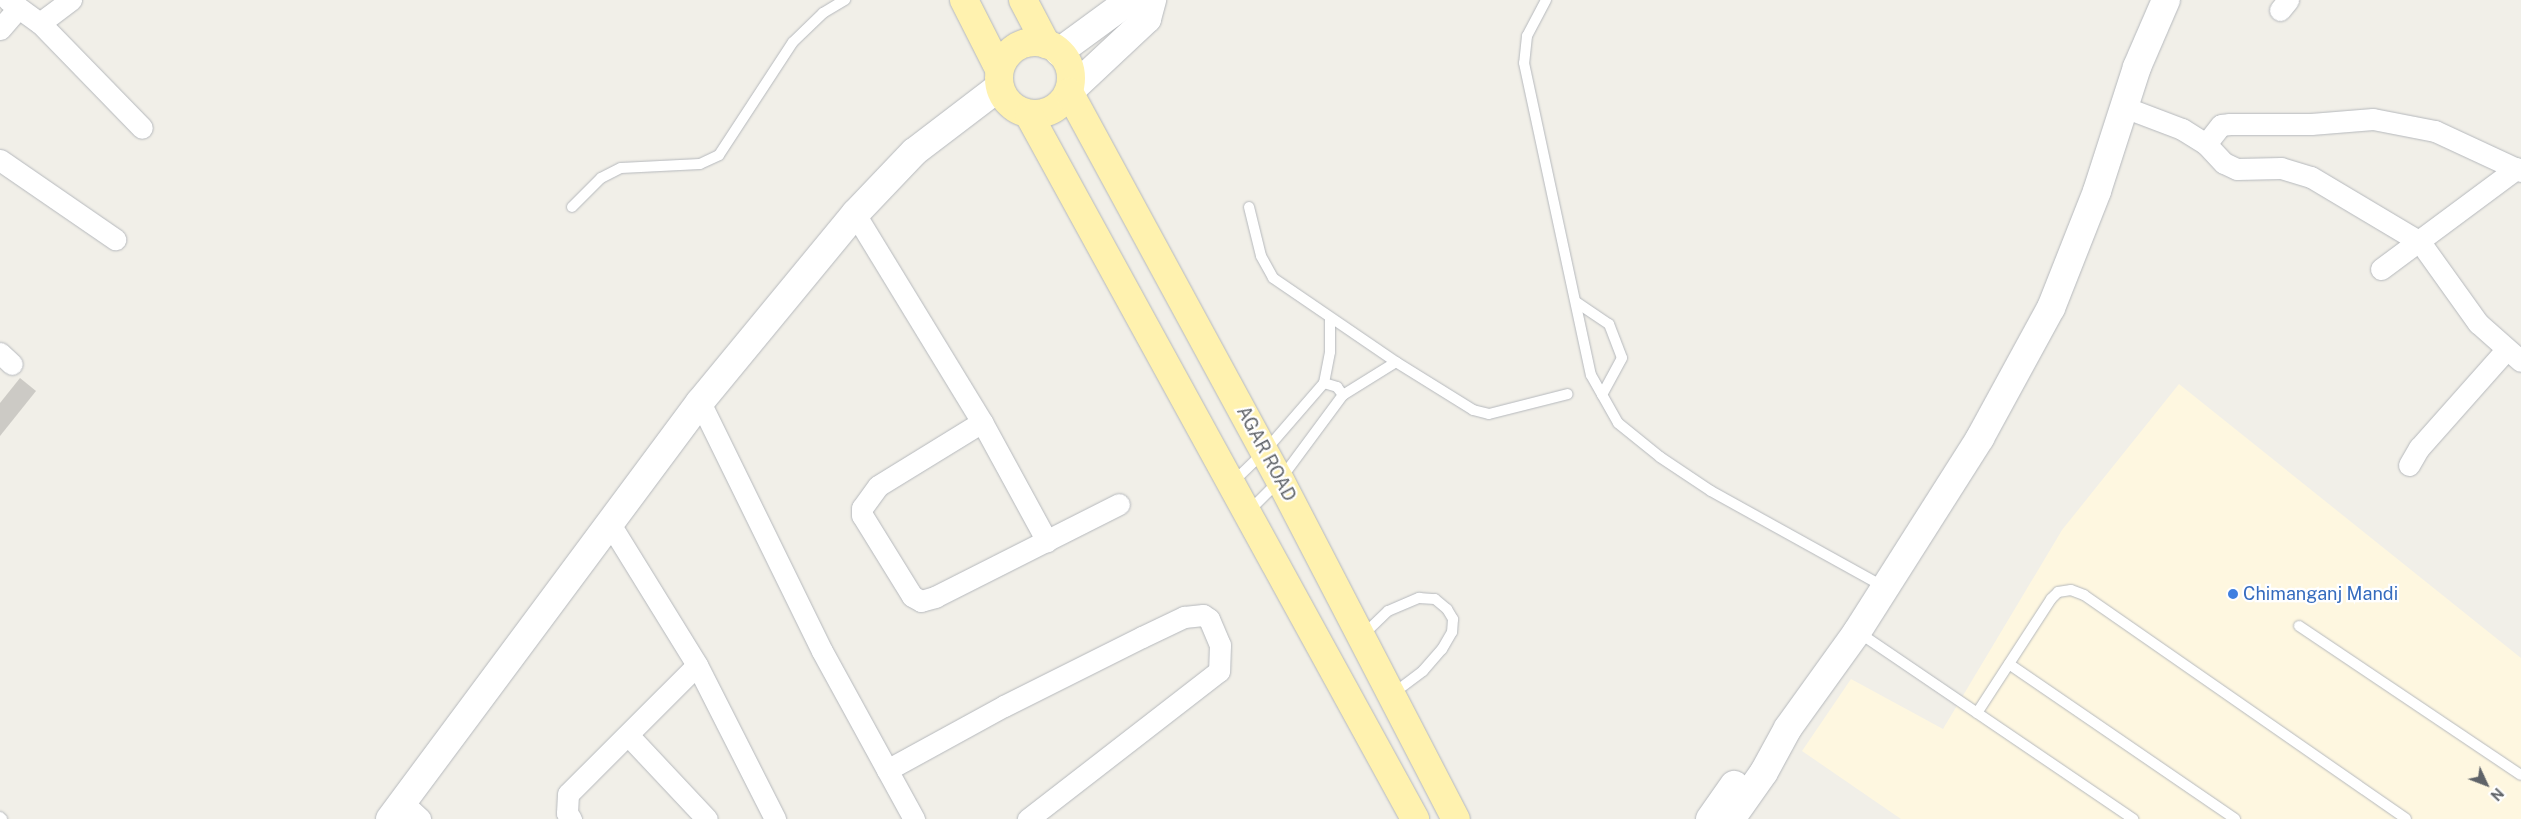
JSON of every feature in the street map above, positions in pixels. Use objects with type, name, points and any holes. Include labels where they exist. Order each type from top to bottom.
[{"type":"main road","points":[[964,0],[999,78],[1007,104],[1029,115],[1416,819]]},
{"type":"main road","name":"AGAR ROAD","points":[[1023,0],[1053,48],[1070,68],[1069,92],[1265,451],[1452,812]]},
{"type":"main road","points":[[999,78],[1012,49],[1023,44],[1053,48]]},
{"type":"main road","points":[[1029,115],[1053,110],[1069,92]]},
{"type":"main road","points":[[1424,819],[1452,812]]},
{"type":"street","points":[[40,23],[71,0]]},
{"type":"street","points":[[1053,48],[1130,0]]},
{"type":"street","points":[[1069,92],[1148,19],[1152,0]]},
{"type":"street","points":[[1731,819],[1764,772],[1788,728],[1857,632],[1980,438],[2051,308],[2097,191],[2137,67],[2166,0]]},
{"type":"street","points":[[0,29],[13,4],[40,23],[142,128]]},
{"type":"street","points":[[404,813],[610,524],[700,402],[855,214],[914,152],[999,78]]},
{"type":"street","points":[[2124,107],[2182,129],[2206,144],[2224,163],[2237,169],[2281,168],[2311,177],[2420,242],[2478,323],[2514,355],[2420,448],[2409,465]]},
{"type":"street","points":[[2206,144],[2221,125],[2311,124],[2373,119],[2435,131],[2519,170],[2381,269]]},
{"type":"street","points":[[0,160],[115,239]]},
{"type":"street","points":[[855,214],[982,422],[1047,541]]},
{"type":"street","points":[[700,402],[822,651],[914,819]]},
{"type":"street","points":[[982,422],[878,486],[868,497],[862,514],[904,587],[921,601],[1047,541],[1119,504]]},
{"type":"street","points":[[610,524],[697,665],[776,819]]},
{"type":"street","points":[[887,770],[1004,706],[1142,637],[1184,618],[1203,615],[1209,619],[1220,645],[1219,671],[1028,819]]},
{"type":"street","points":[[571,819],[567,813],[568,794],[697,665]]},
{"type":"street","points":[[1710,819],[1750,763],[1788,728]]},
{"type":"street","points":[[628,735],[707,819]]},
{"type":"lane","points":[[572,207],[601,178],[621,168],[700,164],[719,155],[793,42],[823,14],[845,0]]},
{"type":"lane","points":[[1546,0],[1527,36],[1524,63],[1591,375],[1618,423],[1660,457],[1711,491],[1885,588]]},
{"type":"lane","points":[[1249,207],[1261,256],[1273,278],[1396,362],[1481,414],[1568,394]]},
{"type":"lane","points":[[1576,302],[1609,324],[1622,358],[1602,395]]},
{"type":"lane","points":[[1232,483],[1265,451],[1324,383],[1330,352],[1330,318]]},
{"type":"lane","points":[[1248,512],[1280,480],[1343,395],[1396,362]]},
{"type":"lane","points":[[1324,383],[1337,387],[1343,395]]},
{"type":"lane","points":[[1977,713],[2051,599],[2058,592],[2071,590],[2084,595],[2406,819]]},
{"type":"lane","points":[[1362,637],[1388,611],[1419,598],[1435,599],[1447,609],[1453,619],[1452,632],[1442,649],[1423,671],[1392,695]]},
{"type":"lane","points":[[2299,626],[2521,775]]},
{"type":"lane","points":[[1857,632],[2133,819]]},
{"type":"lane","points":[[2009,664],[2235,819]]},
{"type":"shaded area","name":"Chimanganj Mandi","points":[[2179,384],[2521,658],[2521,819],[1901,819],[1802,751],[1851,679],[1943,729],[2062,530]]},
{"type":"building","points":[[20,378],[36,391],[0,436],[0,403]]},
{"type":"place","name":"Chimanganj Mandi","points":[[2233,594]]}]
